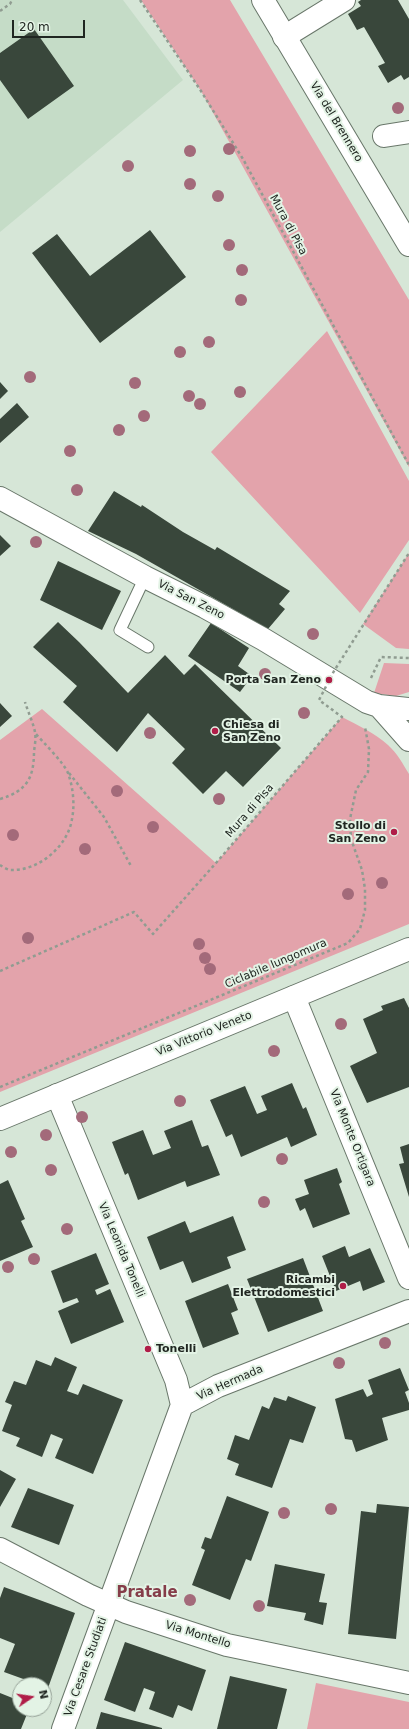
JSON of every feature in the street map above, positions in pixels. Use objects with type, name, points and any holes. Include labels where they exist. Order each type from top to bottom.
[{"type":"street","name":"Via del Brennero","points":[[262,0],[409,245]]},
{"type":"street","points":[[284,37],[344,0]]},
{"type":"street","points":[[384,136],[409,132]]},
{"type":"street","name":"Via San Zeno","points":[[0,498],[145,577],[206,607],[263,639],[367,702],[379,706],[409,709]]},
{"type":"street","name":"Via San Zeno","points":[[379,706],[409,740]]},
{"type":"street","name":"Via Vittorio Veneto","points":[[0,1120],[56,1095],[409,949]]},
{"type":"street","name":"Via Monte Ortigara","points":[[294,997],[409,1278]]},
{"type":"street","name":"Via Leonida Tonelli","points":[[56,1095],[176,1380],[182,1405]]},
{"type":"street","name":"Via Hermada","points":[[182,1405],[218,1386],[409,1311]]},
{"type":"street","points":[[109,1605],[182,1405]]},
{"type":"street","name":"Via Montello","points":[[0,1549],[109,1605],[227,1645],[409,1682]]},
{"type":"street","name":"Via Cesare Studiati","points":[[63,1729],[109,1605]]},
{"type":"lane","points":[[145,577],[120,630],[148,647]]},
{"type":"path","points":[[0,11],[10,4],[12,0]]},
{"type":"path","name":"Mura di Pisa","points":[[140,0],[202,91],[243,159],[409,466]]},
{"type":"path","name":"Mura di Pisa","points":[[0,971],[134,912],[153,934],[342,717],[319,700],[329,680],[363,624],[409,553]]},
{"type":"path","points":[[368,684],[381,657],[409,658]]},
{"type":"path","points":[[0,799],[19,791],[27,784],[32,775],[35,733],[25,702]]},
{"type":"path","name":"Ciclabile lungomura","points":[[0,1087],[348,942],[360,929],[364,910],[365,890],[362,870],[351,839],[350,819],[356,790],[368,772],[370,749],[364,726]]},
{"type":"path","points":[[35,733],[104,817],[131,866]]},
{"type":"path","points":[[0,865],[10,870],[33,866],[47,858],[68,833],[72,819],[73,796],[67,771]]},
{"type":"path","points":[[68,1059],[71,1066]]},
{"type":"shaded area","points":[[0,0],[123,0],[183,80],[0,232]]},
{"type":"shaded area","points":[[141,0],[230,0],[409,300],[409,467],[201,91]]},
{"type":"shaded area","points":[[327,331],[409,481],[409,540],[360,613],[211,452]]},
{"type":"shaded area","points":[[409,553],[409,649],[396,648],[363,624]]},
{"type":"shaded area","points":[[384,663],[409,664],[409,692],[396,696],[374,693]]},
{"type":"shaded area","points":[[42,709],[216,863],[342,717],[372,733],[391,748],[409,774],[409,924],[0,1092],[0,740]]},
{"type":"shaded area","points":[[316,1683],[409,1702],[409,1729],[307,1729]]},
{"type":"building","points":[[361,0],[398,0],[409,19],[409,77],[404,80],[401,75],[388,83],[378,66],[385,63],[364,27],[357,30],[348,14],[361,6],[358,2]]},
{"type":"building","points":[[34,29],[74,86],[28,119],[0,80],[0,53]]},
{"type":"building","points":[[150,230],[186,277],[100,343],[32,253],[57,234],[90,276]]},
{"type":"building","points":[[0,382],[8,391],[0,399]]},
{"type":"building","points":[[17,403],[29,417],[0,443],[0,419]]},
{"type":"building","points":[[114,491],[141,507],[142,505],[183,532],[215,550],[217,547],[290,591],[279,604],[285,609],[268,629],[136,554],[88,531]]},
{"type":"building","points":[[0,535],[11,546],[0,556]]},
{"type":"building","points":[[58,561],[121,591],[102,630],[40,600]]},
{"type":"building","name":"Chiesa di San Zeno","points":[[58,622],[128,693],[165,655],[184,675],[195,664],[281,748],[243,787],[226,771],[203,794],[172,763],[185,749],[148,713],[117,752],[63,702],[77,686],[33,647]]},
{"type":"building","points":[[211,623],[249,648],[238,666],[252,676],[240,692],[188,656]]},
{"type":"building","points":[[0,703],[12,716],[0,727]]},
{"type":"building","points":[[404,998],[409,1008],[409,1087],[367,1103],[350,1066],[377,1053],[363,1019],[383,1010],[381,1006]]},
{"type":"building","points":[[292,1083],[303,1109],[306,1107],[317,1135],[291,1147],[287,1137],[241,1157],[232,1134],[226,1137],[210,1100],[245,1086],[257,1114],[267,1110],[261,1096]]},
{"type":"building","points":[[192,1120],[202,1147],[208,1145],[220,1175],[187,1187],[185,1181],[138,1200],[128,1173],[125,1175],[112,1142],[143,1130],[153,1155],[171,1148],[164,1131]]},
{"type":"building","points":[[409,1144],[409,1197],[399,1164],[404,1163],[400,1147]]},
{"type":"building","points":[[337,1168],[342,1182],[339,1184],[350,1214],[313,1228],[305,1208],[300,1211],[295,1199],[309,1194],[304,1180]]},
{"type":"building","points":[[8,1180],[25,1219],[21,1221],[33,1247],[0,1261],[0,1184]]},
{"type":"building","points":[[233,1216],[246,1250],[227,1257],[231,1268],[192,1283],[183,1261],[160,1270],[147,1237],[185,1221],[190,1233]]},
{"type":"building","points":[[345,1246],[349,1257],[370,1248],[385,1282],[363,1291],[360,1281],[336,1291],[322,1256]]},
{"type":"building","points":[[96,1253],[109,1284],[95,1290],[97,1295],[110,1289],[124,1322],[71,1344],[58,1311],[79,1302],[77,1298],[63,1303],[51,1271]]},
{"type":"building","points":[[303,1258],[323,1311],[268,1332],[247,1279]]},
{"type":"building","points":[[228,1284],[238,1310],[231,1313],[239,1334],[203,1348],[185,1301]]},
{"type":"building","points":[[55,1357],[77,1367],[67,1391],[78,1395],[83,1384],[123,1400],[93,1474],[55,1458],[63,1439],[51,1434],[42,1457],[16,1446],[20,1438],[2,1431],[12,1405],[5,1402],[14,1381],[26,1385],[36,1360],[51,1366]]},
{"type":"building","points":[[400,1368],[409,1390],[405,1392],[409,1403],[409,1410],[382,1418],[388,1440],[356,1452],[352,1440],[345,1439],[335,1399],[363,1389],[367,1397],[373,1394],[368,1380]]},
{"type":"building","points":[[288,1396],[316,1407],[303,1443],[290,1439],[272,1488],[235,1475],[239,1464],[227,1459],[235,1435],[249,1440],[262,1406],[269,1409],[274,1397],[286,1401]]},
{"type":"building","points":[[0,1470],[16,1479],[0,1507]]},
{"type":"building","points":[[28,1488],[74,1505],[59,1545],[11,1527]]},
{"type":"building","points":[[227,1496],[269,1512],[251,1561],[246,1559],[230,1600],[192,1585],[205,1550],[201,1548],[205,1537],[211,1539]]},
{"type":"building","points":[[377,1504],[409,1507],[396,1639],[348,1634],[361,1511],[376,1513]]},
{"type":"building","points":[[275,1564],[325,1574],[319,1602],[327,1603],[323,1625],[304,1620],[306,1613],[267,1606]]},
{"type":"building","points":[[4,1587],[75,1613],[52,1677],[18,1677],[4,1672],[15,1644],[0,1638],[0,1598]]},
{"type":"building","points":[[125,1642],[206,1670],[192,1711],[178,1705],[173,1718],[149,1709],[155,1692],[144,1688],[135,1712],[104,1700]]},
{"type":"building","points":[[230,1676],[287,1689],[277,1729],[217,1729]]},
{"type":"building","points":[[0,1693],[12,1698],[12,1717],[26,1717],[21,1729],[0,1729]]},
{"type":"building","points":[[101,1712],[162,1728],[162,1729],[96,1729]]},
{"type":"place","name":"Porta San Zeno","points":[[329,680]]},
{"type":"place","name":"Chiesa di San Zeno","points":[[215,731]]},
{"type":"place","name":"Stollo di San Zeno","points":[[394,832]]},
{"type":"place","name":"Ricambi Elettrodomestici","points":[[343,1286]]},
{"type":"place","name":"Tonelli","points":[[148,1349]]},
{"type":"district","name":"Pratale","points":[[147,1593]]}]
